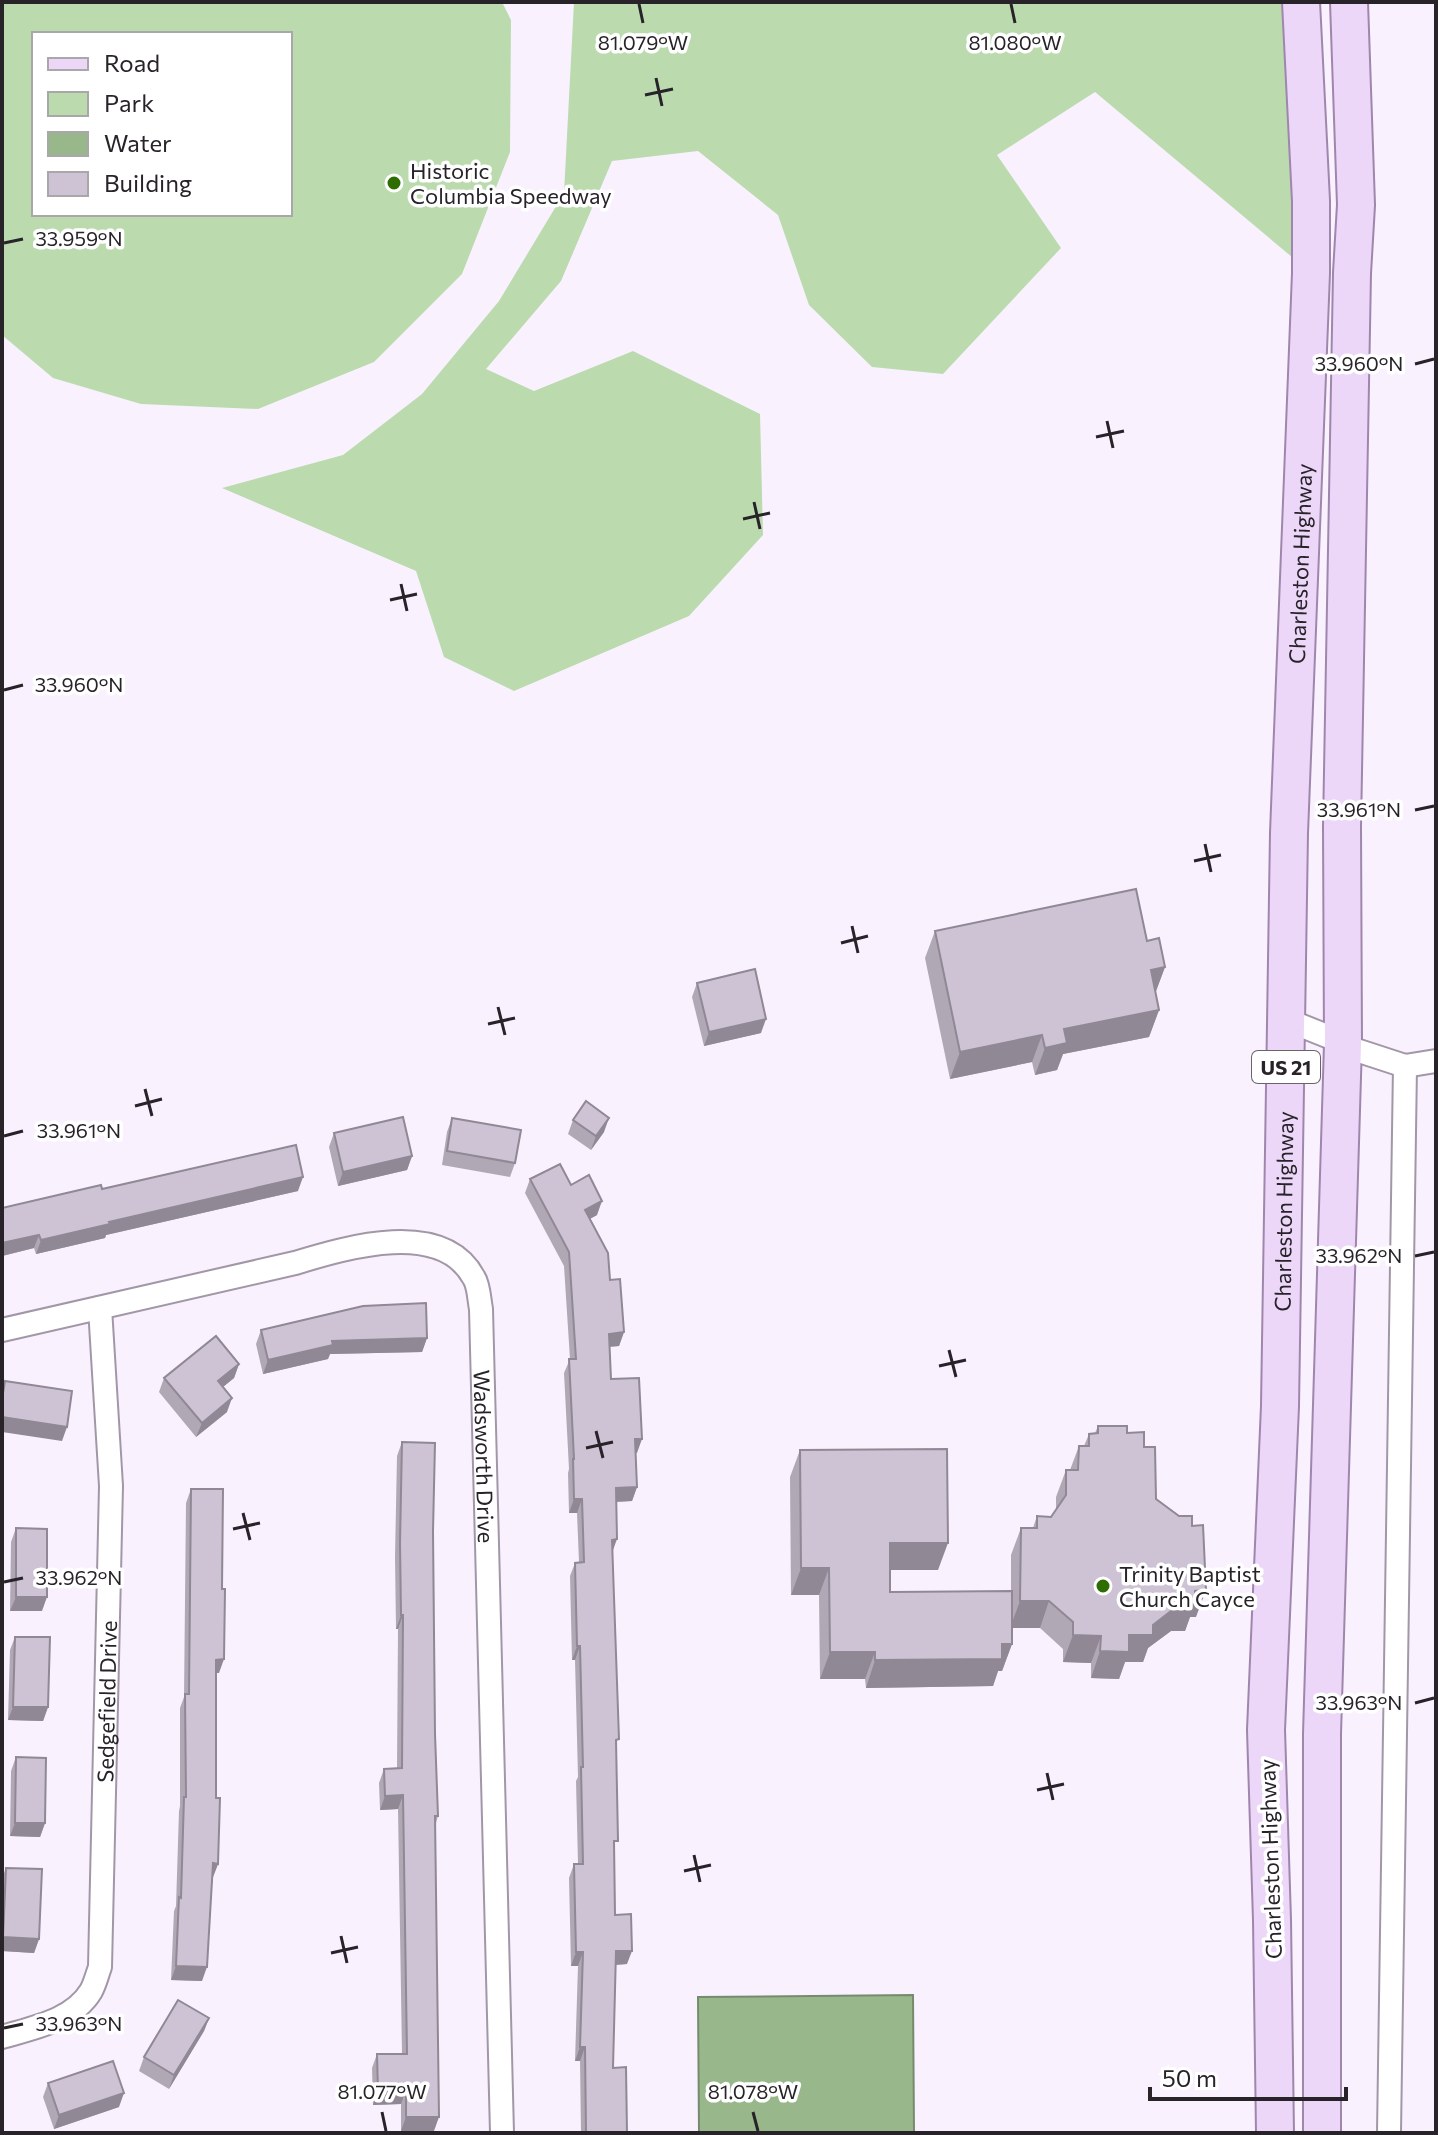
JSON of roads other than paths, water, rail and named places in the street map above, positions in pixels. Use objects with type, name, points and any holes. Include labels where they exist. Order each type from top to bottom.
[{"type":"main road","name":"Charleston Highway","points":[[1275,2133],[1266,1730],[1280,1406],[1289,833],[1311,273],[1311,201],[1301,2]]},
{"type":"main road","name":"Charleston Highway","points":[[1322,2133],[1322,1734],[1343,1044],[1342,812],[1352,273],[1356,205],[1349,2]]},
{"type":"street","points":[[1287,1020],[1353,1049],[1405,1066],[1436,1061]]},
{"type":"street","points":[[1389,2133],[1405,1066]]},
{"type":"street","name":"Wadsworth Drive","points":[[2,1330],[369,1244],[426,1243],[459,1258],[475,1279],[481,1309],[502,2133]]},
{"type":"street","name":"Sedgefield Drive","points":[[2,2037],[74,2010],[91,1991],[100,1967],[111,1486],[100,1308]]},
{"type":"water","points":[[913,1995],[914,2133],[699,2133],[698,1997]]},
{"type":"place","name":"Historic Columbia Speedway","points":[[394,183]]},
{"type":"place","name":"Trinity Baptist Church Cayce","points":[[1103,1586]]}]
